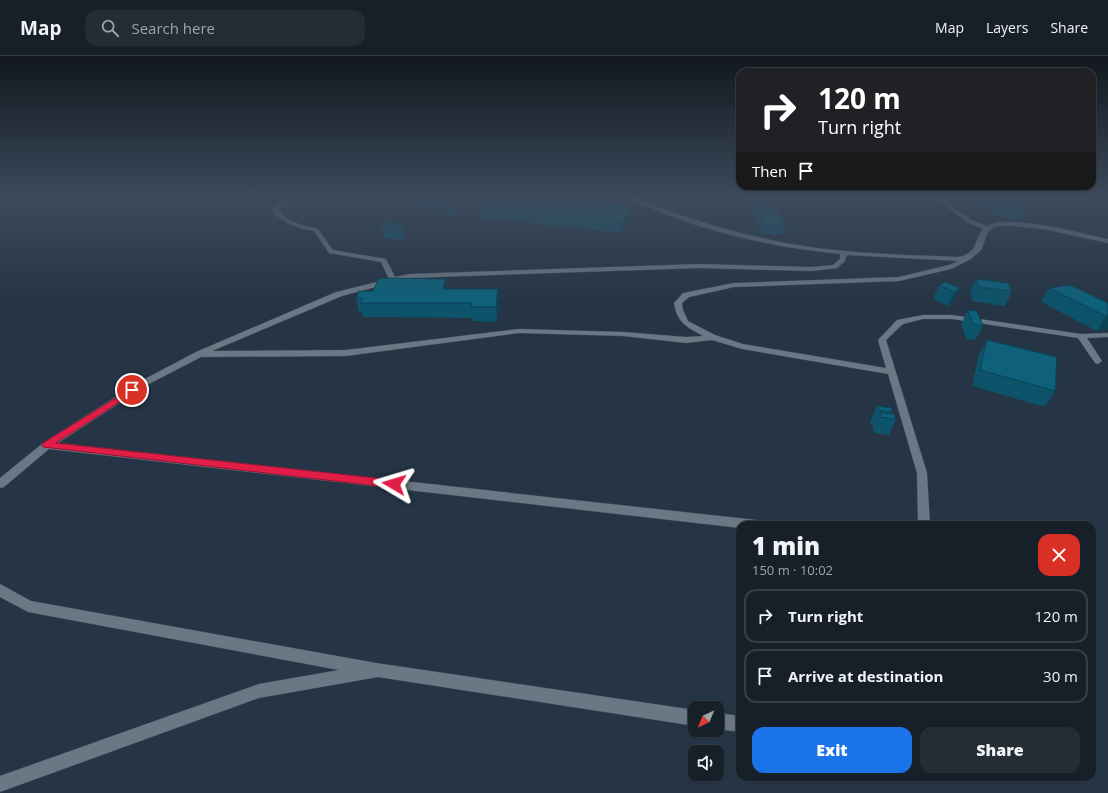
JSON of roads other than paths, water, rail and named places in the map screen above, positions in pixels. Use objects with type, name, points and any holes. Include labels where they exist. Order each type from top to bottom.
[{"type":"lane","points":[[318,232],[331,252],[384,260],[393,280]]},
{"type":"lane","points":[[728,232],[810,249],[844,253],[951,259],[968,258]]},
{"type":"lane","points":[[892,372],[742,346],[712,337],[685,322],[679,310],[678,303],[686,295],[734,285],[899,279],[951,267],[976,254],[984,232]]},
{"type":"lane","points":[[1067,232],[1108,240]]},
{"type":"lane","points":[[0,484],[46,445],[144,383],[199,354],[339,294],[409,276],[699,266],[812,269],[835,268],[843,260],[844,253]]},
{"type":"lane","points":[[924,521],[922,473],[882,340],[900,322],[923,317],[952,317],[1081,336],[1108,335]]},
{"type":"lane","points":[[199,354],[346,353],[519,331],[623,334],[686,340],[712,337]]},
{"type":"lane","points":[[1081,336],[1098,361]]},
{"type":"lane","points":[[46,445],[736,523]]},
{"type":"lane","points":[[0,590],[28,606],[378,670],[688,717]]},
{"type":"lane","points":[[0,784],[259,691],[378,670]]},
{"type":"lane","points":[[724,722],[736,723]]}]
